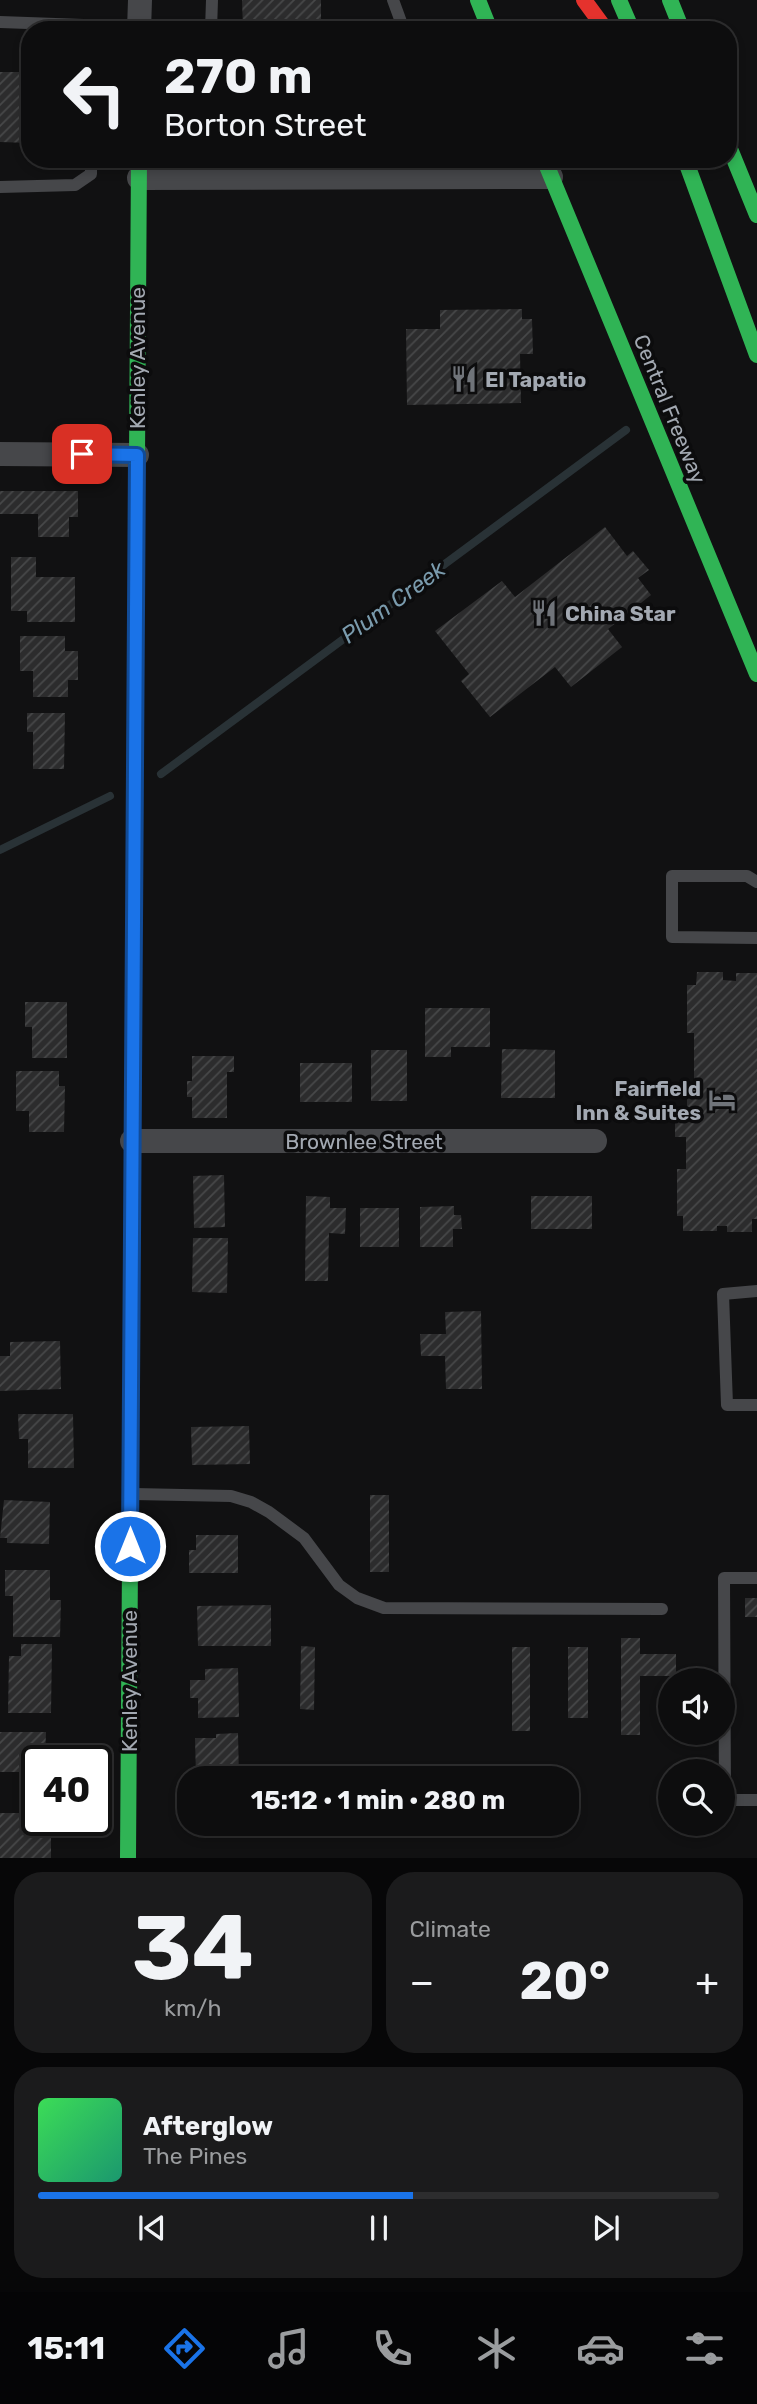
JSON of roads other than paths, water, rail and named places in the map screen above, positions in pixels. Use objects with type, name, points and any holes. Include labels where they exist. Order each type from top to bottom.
[{"type":"main road","points":[[478,0],[486,21]]},
{"type":"main road","points":[[584,0],[599,21]]},
{"type":"main road","points":[[619,0],[628,21]]},
{"type":"main road","points":[[670,0],[678,21]]},
{"type":"main road","points":[[737,166],[757,215]]},
{"type":"main road","name":"Central Freeway","points":[[547,168],[757,674]]},
{"type":"main road","points":[[688,168],[757,355]]},
{"type":"main road","name":"Kenley Avenue","points":[[128,1858],[139,169]]},
{"type":"street","points":[[139,21],[140,0]]},
{"type":"street","points":[[139,169],[210,173],[547,168]]},
{"type":"street","points":[[0,454],[137,455]]},
{"type":"street","name":"Brownlee Street","points":[[132,1141],[595,1141]]},
{"type":"lane","points":[[211,21],[212,0]]},
{"type":"lane","points":[[393,0],[401,21]]},
{"type":"lane","points":[[0,22],[21,23]]},
{"type":"lane","points":[[0,187],[75,185],[91,174],[91,168]]},
{"type":"lane","points":[[757,882],[747,876],[672,876],[672,937],[757,937]]},
{"type":"lane","points":[[757,1292],[723,1294],[727,1405],[757,1405]]},
{"type":"lane","points":[[130,1494],[231,1496],[251,1502],[304,1538],[339,1585],[357,1598],[384,1608],[662,1609]]},
{"type":"lane","points":[[757,1578],[724,1578],[725,1800],[757,1800]]},
{"type":"waterway","name":"Plum Creek","points":[[161,774],[626,430]]},
{"type":"waterway","name":"Plum Creek","points":[[0,850],[110,796]]},
{"type":"place","name":"El Tapatio","points":[[464,379]]},
{"type":"place","name":"China Star","points":[[544,613]]},
{"type":"place","name":"Fairfield Inn & Suites","points":[[722,1100]]}]
